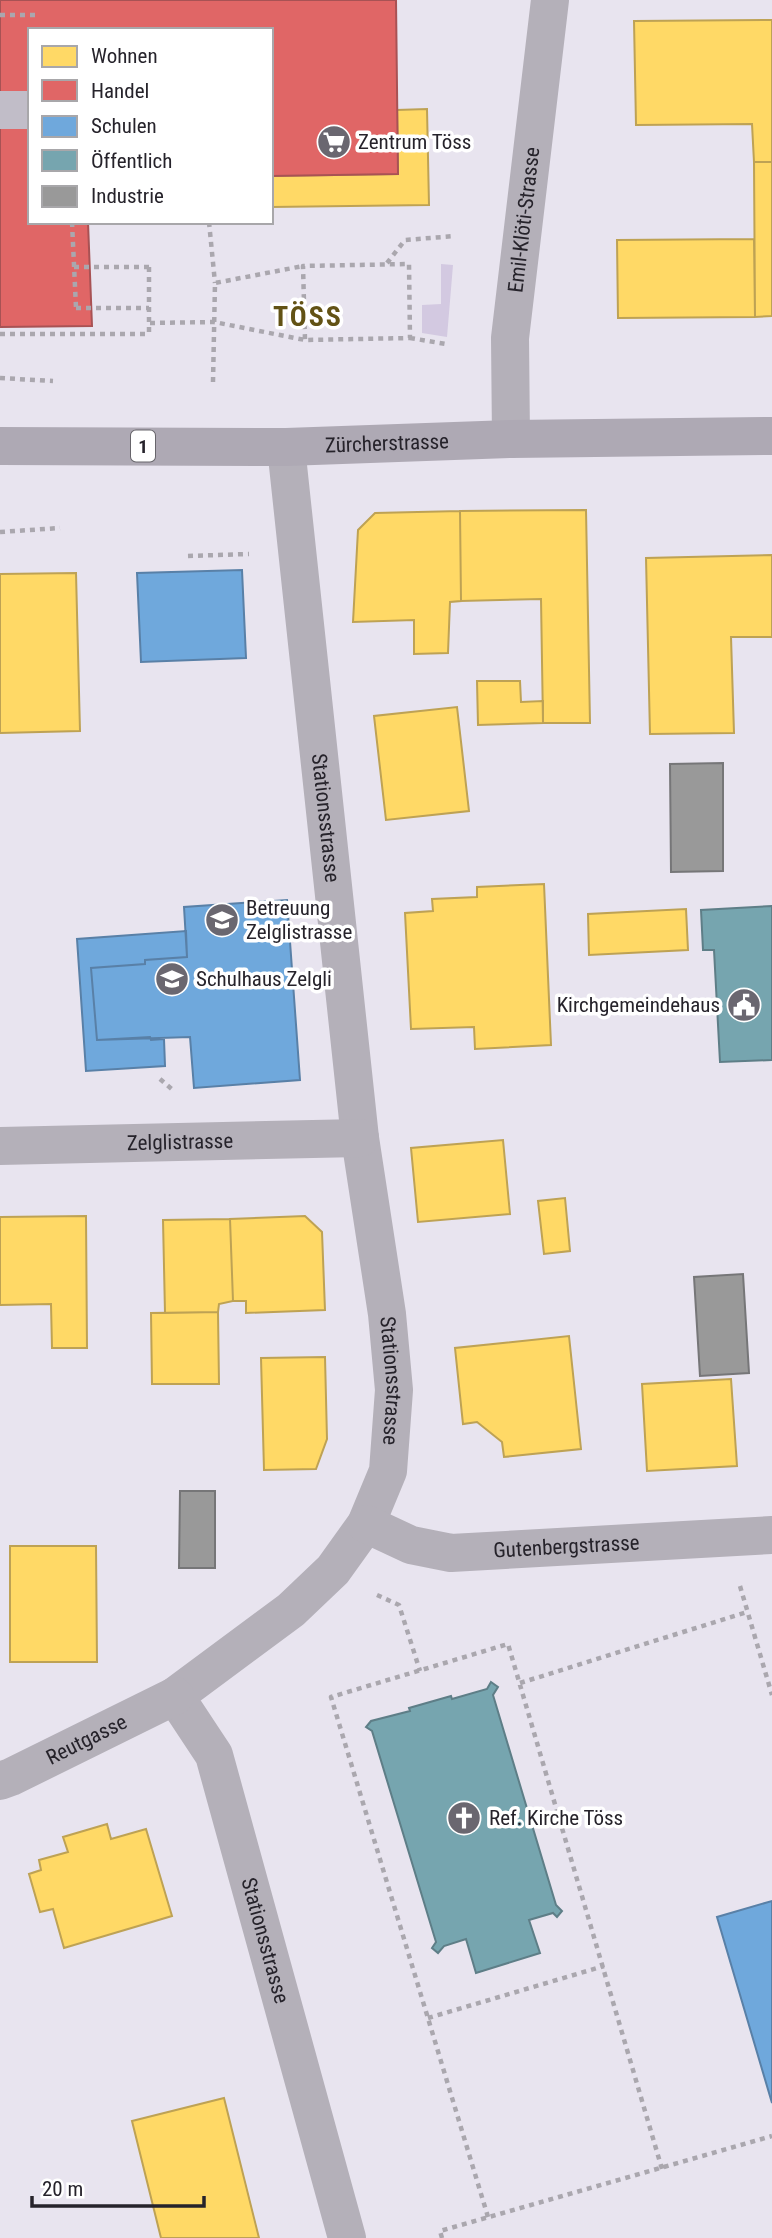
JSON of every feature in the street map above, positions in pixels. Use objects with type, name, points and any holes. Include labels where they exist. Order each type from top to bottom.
[{"type":"main road","name":"Zürcherstrasse","points":[[0,446],[286,447],[511,439],[772,436]]},
{"type":"street","name":"Emil-Klöti-Strasse","points":[[511,439],[510,338],[550,0]]},
{"type":"street","name":"Stationsstrasse","points":[[286,447],[360,1138],[387,1314],[394,1390],[388,1471],[366,1524],[333,1570],[291,1610],[174,1696],[214,1755],[348,2238]]},
{"type":"street","name":"Zelglistrasse","points":[[0,1146],[360,1138]]},
{"type":"street","name":"Gutenbergstrasse","points":[[366,1524],[411,1545],[451,1553],[772,1535]]},
{"type":"street","name":"Reutgasse","points":[[0,1781],[174,1696]]},
{"type":"path","points":[[0,15],[39,15]]},
{"type":"path","points":[[72,224],[76,309],[149,308]]},
{"type":"path","points":[[209,224],[215,283],[213,382]]},
{"type":"path","points":[[386,264],[405,240],[455,236]]},
{"type":"path","points":[[215,283],[303,265],[409,264],[410,338]]},
{"type":"path","points":[[303,265],[304,340]]},
{"type":"path","points":[[0,334],[149,334],[149,267],[74,267]]},
{"type":"path","points":[[150,323],[214,322],[304,340],[410,338],[446,344]]},
{"type":"path","points":[[0,378],[53,381]]},
{"type":"path","points":[[0,532],[60,528]]},
{"type":"path","points":[[188,556],[249,554]]},
{"type":"path","points":[[726,1538],[772,1695]]},
{"type":"path","points":[[374,1594],[399,1605],[420,1671]]},
{"type":"path","points":[[520,1683],[747,1612]]},
{"type":"path","points":[[488,2217],[331,1698],[508,1644],[662,2169]]},
{"type":"path","points":[[428,2018],[604,1966]]},
{"type":"path","points":[[442,2238],[440,2231],[772,2136]]},
{"type":"shaded area","points":[[441,264],[453,265],[447,337],[422,333],[422,305],[441,304]]},
{"type":"building: Wohnen","points":[[772,20],[772,162],[754,162],[752,124],[636,125],[634,21]]},
{"type":"building: Wohnen","points":[[427,109],[429,205],[273,207],[273,176],[398,174],[397,110]]},
{"type":"building: Wohnen","points":[[754,162],[772,162],[772,316],[755,317]]},
{"type":"building: Wohnen","points":[[754,239],[755,317],[618,318],[617,240]]},
{"type":"building: Wohnen","points":[[586,510],[590,723],[543,723],[541,599],[461,601],[460,511]]},
{"type":"building: Wohnen","points":[[460,511],[461,601],[450,602],[448,653],[414,654],[414,620],[353,622],[358,530],[375,513]]},
{"type":"building: Wohnen","points":[[772,555],[772,637],[731,637],[734,733],[650,734],[646,558]]},
{"type":"building: Wohnen","points":[[76,573],[80,731],[0,733],[0,574]]},
{"type":"building: Wohnen","points":[[477,681],[520,681],[521,702],[543,701],[543,723],[478,725]]},
{"type":"building: Wohnen","points":[[457,707],[469,811],[386,820],[374,716]]},
{"type":"building: Wohnen","points":[[544,884],[551,1045],[475,1049],[474,1027],[411,1029],[405,913],[433,911],[432,899],[477,897],[477,887]]},
{"type":"building: Wohnen","points":[[686,909],[688,950],[589,955],[588,914]]},
{"type":"building: Wohnen","points":[[503,1140],[510,1214],[418,1222],[411,1148]]},
{"type":"building: Wohnen","points":[[565,1198],[570,1251],[544,1254],[538,1201]]},
{"type":"building: Wohnen","points":[[86,1216],[87,1348],[52,1348],[51,1304],[0,1305],[0,1217]]},
{"type":"building: Wohnen","points":[[305,1216],[322,1232],[325,1310],[246,1313],[246,1301],[233,1301],[230,1219]]},
{"type":"building: Wohnen","points":[[230,1219],[233,1301],[219,1304],[218,1312],[165,1313],[163,1220]]},
{"type":"building: Wohnen","points":[[218,1312],[219,1384],[152,1384],[151,1313]]},
{"type":"building: Wohnen","points":[[569,1336],[581,1449],[504,1457],[502,1442],[477,1422],[463,1424],[455,1348]]},
{"type":"building: Wohnen","points":[[325,1357],[327,1439],[316,1469],[264,1470],[261,1358]]},
{"type":"building: Wohnen","points":[[731,1379],[737,1466],[647,1471],[642,1384]]},
{"type":"building: Wohnen","points":[[10,1546],[96,1546],[97,1662],[10,1662]]},
{"type":"building: Wohnen","points":[[107,1824],[111,1839],[146,1829],[172,1916],[64,1948],[53,1909],[40,1912],[29,1874],[41,1870],[39,1860],[68,1852],[63,1837]]},
{"type":"building: Wohnen","points":[[224,2098],[259,2238],[161,2238],[132,2121]]},
{"type":"building: Handel","name":"Zentrum Töss","points":[[0,0],[396,0],[398,174],[273,176],[273,28],[28,28],[28,224],[88,224],[92,326],[0,327]]},
{"type":"building: Schulen","points":[[242,570],[246,658],[141,662],[137,573]]},
{"type":"building: Schulen","points":[[287,900],[300,1080],[194,1088],[190,1037],[97,1040],[91,968],[145,964],[145,960],[187,957],[184,907]]},
{"type":"building: Schulen","points":[[186,931],[187,957],[145,960],[145,964],[91,968],[97,1040],[150,1037],[151,1040],[164,1039],[165,1066],[86,1071],[77,939]]},
{"type":"building: Schulen","points":[[772,1901],[772,2103],[717,1917]]},
{"type":"building: Öffentlich","name":"Kirchgemeindehaus","points":[[772,906],[772,1060],[720,1062],[714,950],[703,950],[701,910]]},
{"type":"building: Öffentlich","name":"Ref. Kirche Töss","points":[[491,1682],[498,1687],[493,1695],[556,1905],[562,1911],[557,1917],[553,1913],[529,1920],[540,1953],[476,1973],[466,1939],[444,1946],[438,1953],[432,1948],[436,1942],[372,1731],[366,1727],[371,1721],[410,1711],[409,1708],[487,1689]]},
{"type":"building: Industrie","points":[[723,763],[723,871],[671,872],[670,764]]},
{"type":"building: Industrie","points":[[743,1274],[749,1373],[700,1376],[694,1277]]},
{"type":"building: Industrie","points":[[180,1491],[215,1491],[215,1568],[179,1568]]},
{"type":"tunnel","points":[[0,110],[28,110]]},
{"type":"place","name":"Zentrum Töss","points":[[334,142]]},
{"type":"place","name":"Betreuung Zelglistrasse","points":[[222,920]]},
{"type":"place","name":"Schulhaus Zelgli","points":[[172,979]]},
{"type":"place","name":"Kirchgemeindehaus","points":[[744,1005]]},
{"type":"place","name":"Ref. Kirche Töss","points":[[464,1818]]},
{"type":"district","name":"TÖSS","points":[[308,316]]}]
